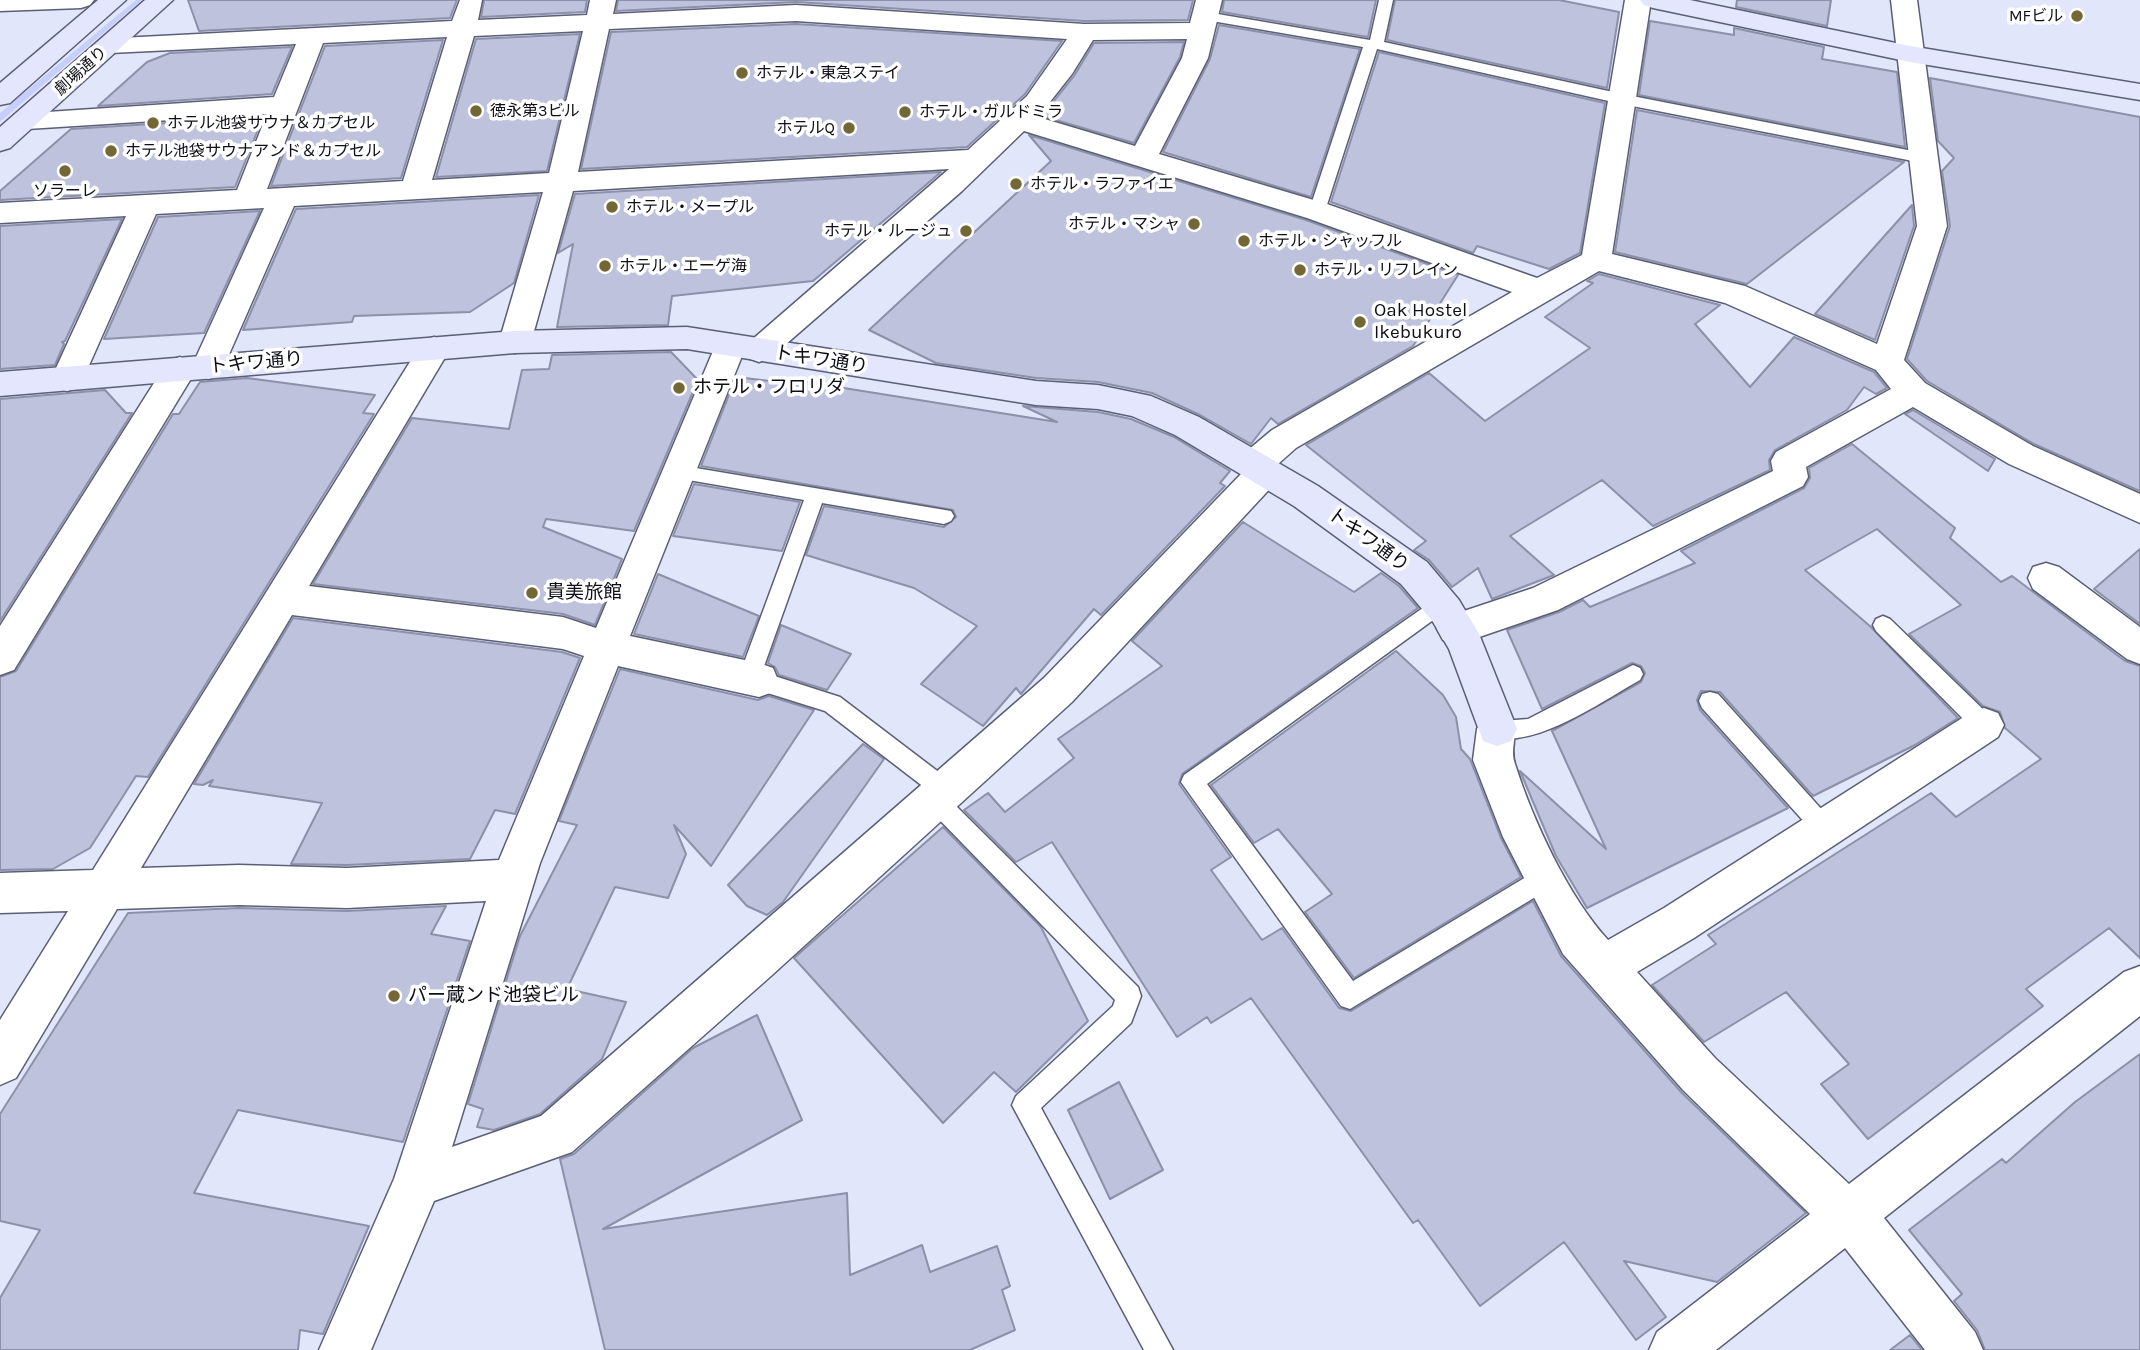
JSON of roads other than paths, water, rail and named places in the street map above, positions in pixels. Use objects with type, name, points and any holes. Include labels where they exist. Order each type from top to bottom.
[{"type":"street","points":[[0,3],[81,0]]},
{"type":"street","name":"劇場通り","points":[[0,97],[113,0]]},
{"type":"street","name":"劇場通り","points":[[0,142],[160,0]]},
{"type":"street","points":[[1596,260],[1638,0]]},
{"type":"street","points":[[1653,0],[1907,26],[2140,92]]},
{"type":"street","points":[[1772,0],[1812,8]]},
{"type":"street","points":[[110,45],[468,13],[798,6],[1084,32],[1205,16],[1195,58],[1142,159]]},
{"type":"street","points":[[515,342],[561,182],[601,11]]},
{"type":"street","points":[[415,188],[468,13]]},
{"type":"street","points":[[248,199],[285,105],[323,26]]},
{"type":"street","points":[[1887,362],[1932,226],[1907,26]]},
{"type":"street","points":[[345,1350],[417,1183],[513,879],[678,472],[744,348],[952,184],[975,159],[1021,121],[1072,55],[1084,32]]},
{"type":"street","points":[[1987,41],[2077,56]]},
{"type":"street","points":[[27,120],[285,105]]},
{"type":"street","points":[[1021,121],[1317,211],[1539,290]]},
{"type":"street","points":[[0,213],[145,206],[284,195],[975,159]]},
{"type":"street","points":[[0,659],[194,368],[284,195]]},
{"type":"street","points":[[67,379],[145,206]]},
{"type":"street","points":[[417,1183],[555,1135],[755,961],[1058,690],[1284,439],[1539,290],[1596,260],[1734,294],[1887,362],[1913,392],[2021,455],[2140,509]]},
{"type":"street","name":"トキワ通り","points":[[0,384],[515,342],[687,338],[1036,393],[1098,397],[1139,405],[1187,426],[1259,468],[1390,553],[1414,573],[1466,645],[1497,729]]},
{"type":"street","points":[[0,1062],[434,349]]},
{"type":"street","points":[[1448,617],[1558,593],[1791,477],[1788,461],[1913,392]]},
{"type":"street","points":[[2046,578],[2140,648]]},
{"type":"street","points":[[282,598],[563,633],[606,647],[754,680]]},
{"type":"street","points":[[1602,968],[1679,923],[1984,725]]},
{"type":"street","points":[[1497,729],[1493,760],[1518,824],[1544,879],[1578,939],[1699,1074],[1874,1242],[1957,1350]]},
{"type":"street","points":[[0,893],[239,885],[348,888],[513,879]]},
{"type":"street","points":[[1675,1350],[2140,988]]},
{"type":"lane","points":[[1317,211],[1371,46],[1378,40],[1386,0]]},
{"type":"lane","points":[[1205,16],[1371,46],[1923,158]]},
{"type":"lane","points":[[678,472],[944,516]]},
{"type":"lane","points":[[816,494],[754,680],[832,704],[939,795],[1129,996],[1122,1014],[1025,1105],[1159,1350]]},
{"type":"lane","points":[[1448,617],[1192,782],[1350,997],[1544,879]]},
{"type":"lane","points":[[1882,625],[1984,725]]},
{"type":"lane","points":[[1497,729],[1530,728],[1633,674]]},
{"type":"lane","points":[[1710,701],[1825,828]]},
{"type":"place","name":"MFビル","points":[[2077,16]]},
{"type":"place","name":"ホテル・東急ステイ","points":[[742,73]]},
{"type":"place","name":"徳永第3ビル","points":[[476,111]]},
{"type":"place","name":"ホテル・ガルドミラ","points":[[905,112]]},
{"type":"place","name":"ホテル池袋サウナ＆カプセル","points":[[153,123]]},
{"type":"place","name":"ホテルQ","points":[[849,128]]},
{"type":"place","name":"ホテル池袋サウナアンド＆カプセル","points":[[111,151]]},
{"type":"place","name":"ソラーレ","points":[[65,171]]},
{"type":"place","name":"ホテル・ラファイエ","points":[[1016,184]]},
{"type":"place","name":"ホテル・メープル","points":[[612,207]]},
{"type":"place","name":"ホテル・マシャ","points":[[1194,224]]},
{"type":"place","name":"ホテル・ルージュ","points":[[966,231]]},
{"type":"place","name":"ホテル・シャッフル","points":[[1244,241]]},
{"type":"place","name":"ホテル・エーゲ海","points":[[605,266]]},
{"type":"place","name":"ホテル・リフレイン","points":[[1300,270]]},
{"type":"place","name":"Oak Hostel Ikebukuro","points":[[1360,322]]},
{"type":"place","name":"ホテル・フロリダ","points":[[679,388]]},
{"type":"place","name":"貴美旅館","points":[[532,593]]},
{"type":"place","name":"パー蔵ンド池袋ビル","points":[[394,996]]}]
